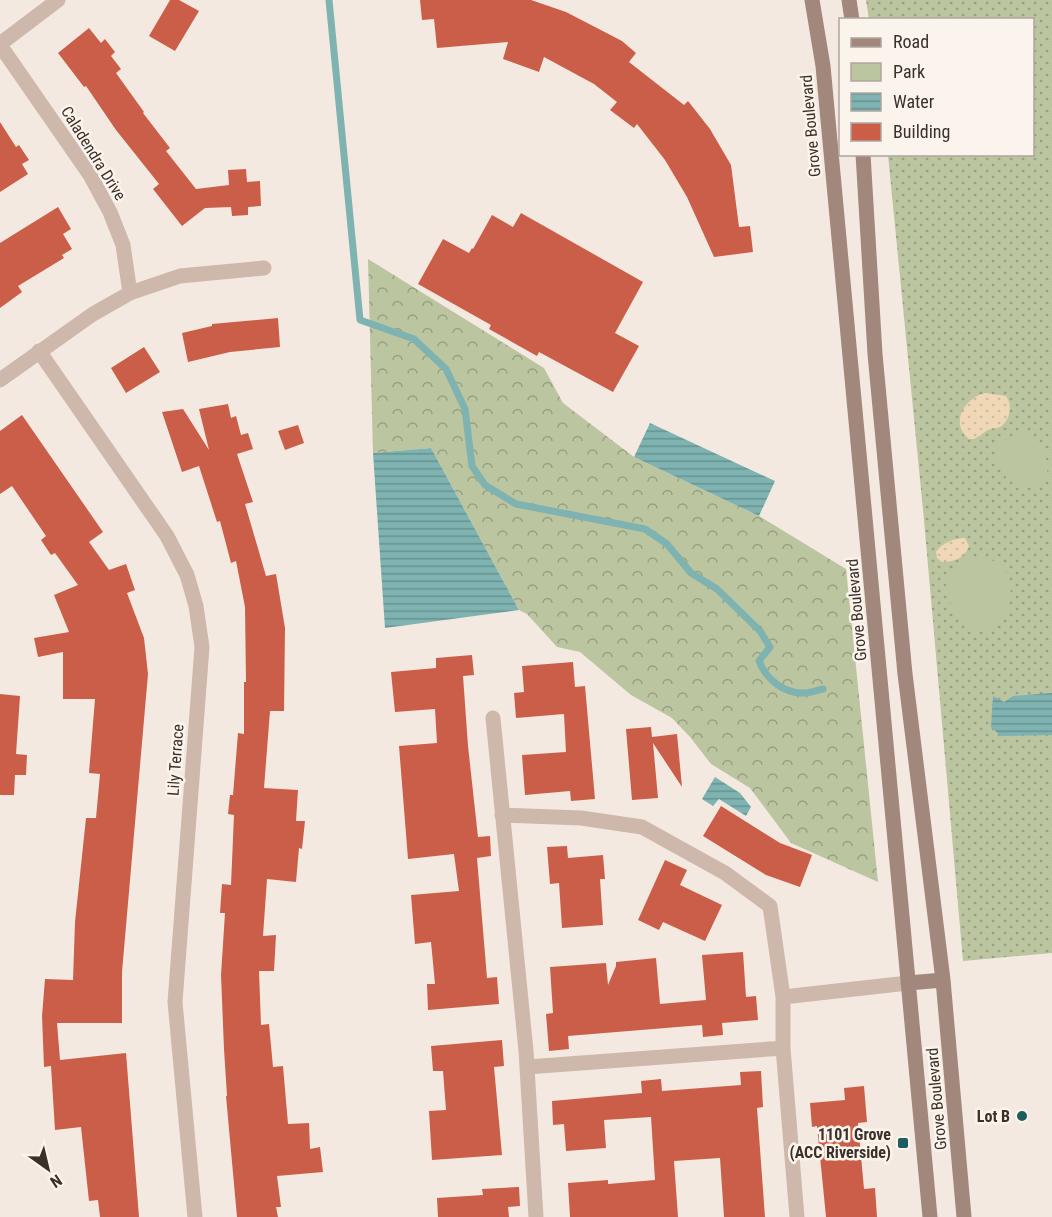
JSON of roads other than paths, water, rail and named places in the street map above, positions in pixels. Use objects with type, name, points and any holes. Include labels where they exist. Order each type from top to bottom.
[{"type":"street","points":[[0,44],[58,0]]},
{"type":"street","name":"Grove Boulevard","points":[[812,0],[835,138],[930,1217]]},
{"type":"street","points":[[849,0],[852,18]]},
{"type":"street","name":"Caladendra Drive","points":[[0,44],[90,175],[110,212],[123,245],[130,293]]},
{"type":"street","name":"Grove Boulevard","points":[[863,156],[875,354],[905,674],[943,980],[964,1217]]},
{"type":"street","points":[[0,380],[93,314],[130,293],[180,276],[264,268]]},
{"type":"street","name":"Lily Terrace","points":[[39,351],[167,536],[187,575],[196,606],[202,647],[175,1002],[195,1217]]},
{"type":"street","points":[[493,718],[527,1067],[536,1217]]},
{"type":"street","points":[[502,815],[581,818],[642,827],[725,873],[770,906],[783,997],[783,1048],[797,1217]]},
{"type":"street","points":[[783,997],[943,980]]},
{"type":"street","points":[[527,1067],[783,1048]]},
{"type":"water","points":[[650,423],[775,481],[759,516],[634,457]]},
{"type":"water","points":[[431,448],[519,610],[385,628],[373,453]]},
{"type":"water","points":[[1052,693],[1052,735],[1001,736],[991,727],[993,696],[1004,702],[1013,696]]},
{"type":"water","points":[[715,777],[740,793],[751,807],[746,816],[719,799],[713,806],[702,799]]},
{"type":"waterway","points":[[329,0],[360,320],[414,339],[446,369],[465,409],[472,466],[485,485],[516,504],[645,529],[667,544],[691,573],[717,589],[760,631],[770,647],[759,661],[771,679],[783,688],[797,693],[823,689]]},
{"type":"place","name":"Lot B","points":[[1022,1116]]},
{"type":"place","name":"1101 Grove (ACC Riverside)","points":[[903,1143]]}]
